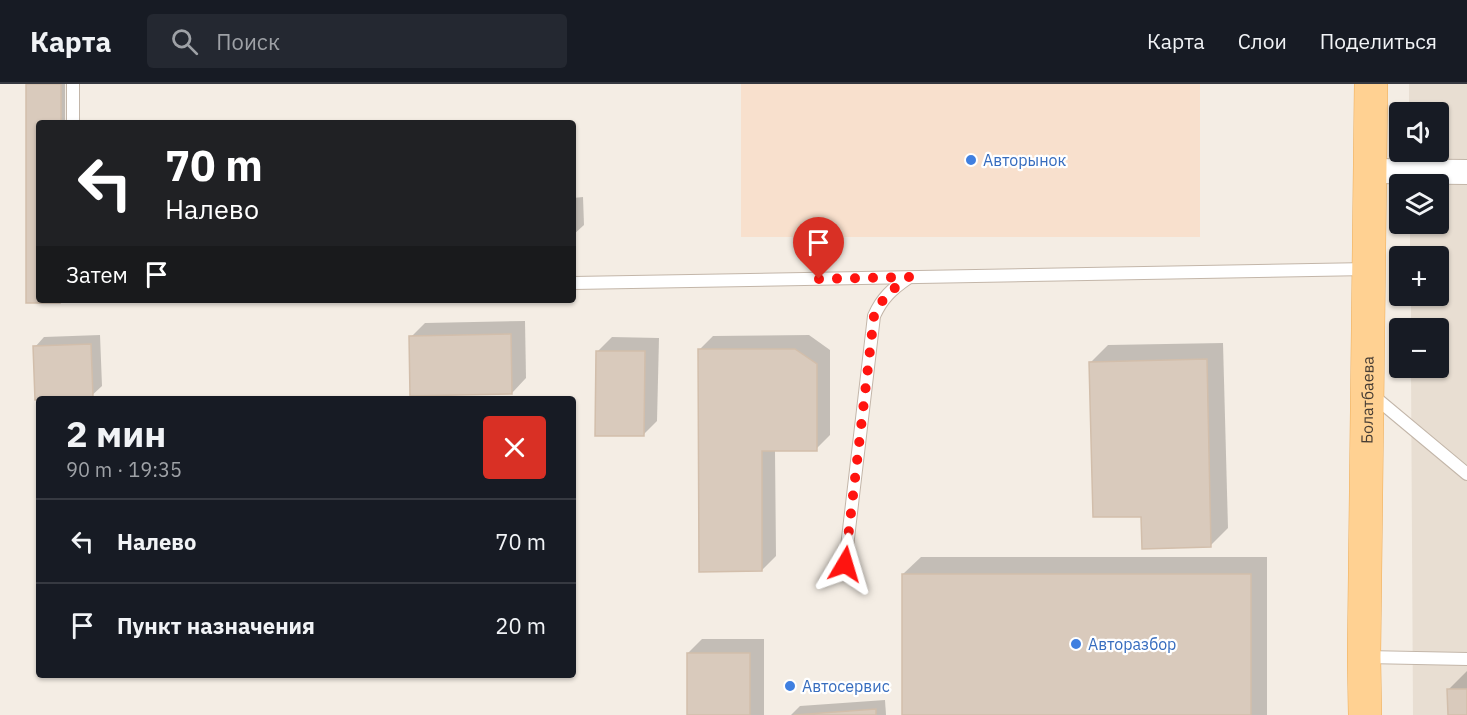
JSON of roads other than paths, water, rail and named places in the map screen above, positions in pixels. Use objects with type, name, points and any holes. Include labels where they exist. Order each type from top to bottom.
[{"type":"main road","name":"Болатбаева","points":[[1365,715],[1371,84]]},
{"type":"street","points":[[1370,171],[1467,172]]},
{"type":"lane","points":[[73,84],[73,120]]},
{"type":"lane","points":[[576,283],[1369,269]]},
{"type":"lane","points":[[845,564],[874,316],[888,291],[909,277]]},
{"type":"lane","points":[[1368,392],[1467,474]]},
{"type":"lane","points":[[1364,657],[1467,659]]},
{"type":"place","name":"Авторынок","points":[[971,160]]},
{"type":"place","name":"Авторазбор","points":[[1076,644]]},
{"type":"place","name":"Автосервис","points":[[790,686]]}]
